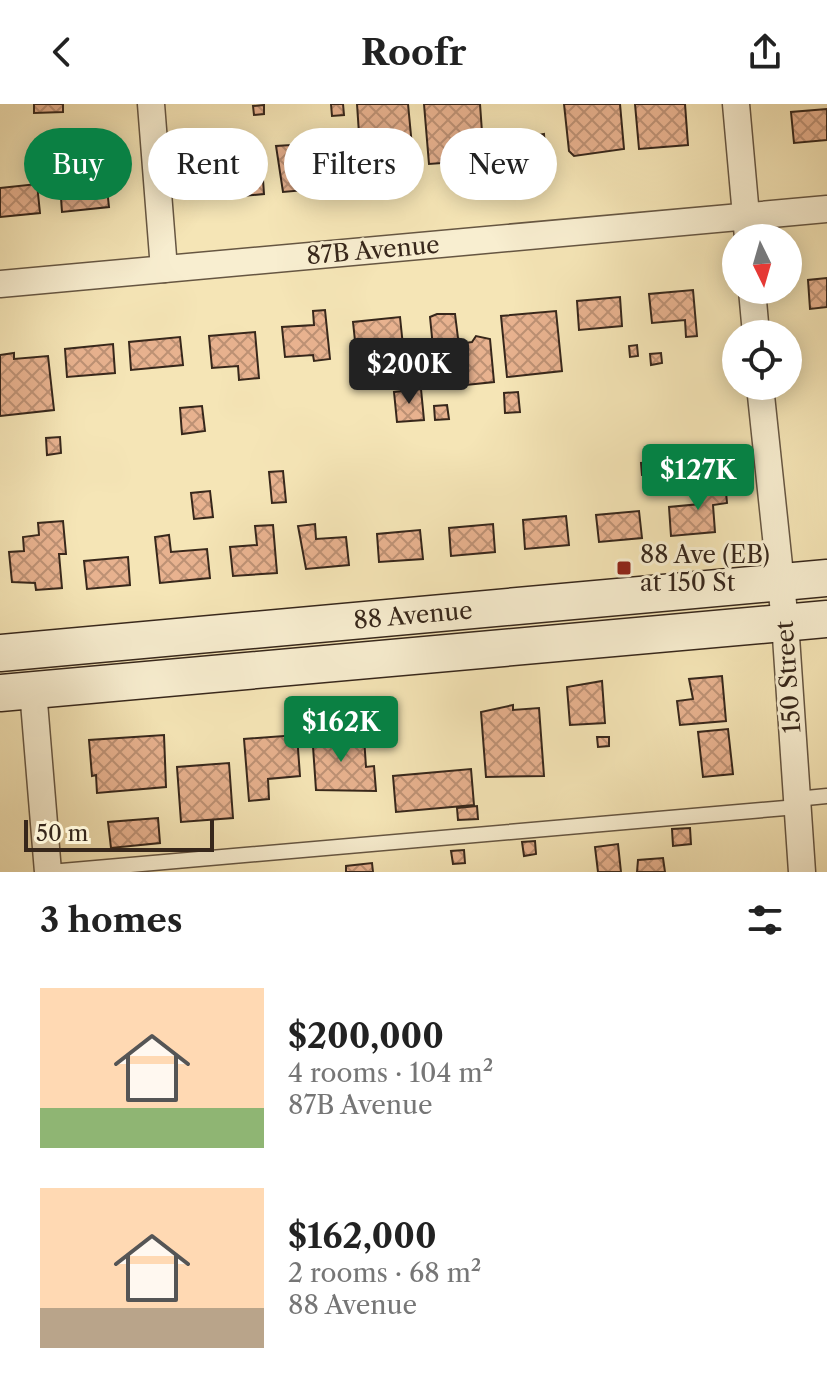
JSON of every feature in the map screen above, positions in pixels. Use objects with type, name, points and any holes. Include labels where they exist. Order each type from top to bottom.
[{"type":"main road","name":"88 Avenue","points":[[0,653],[827,578]]},
{"type":"main road","name":"88 Avenue","points":[[16,691],[827,619]]},
{"type":"street","points":[[151,104],[164,269]]},
{"type":"street","points":[[736,104],[747,224]]},
{"type":"street","name":"87B Avenue","points":[[760,224],[827,209]]},
{"type":"street","name":"87B Avenue","points":[[0,284],[164,269],[722,229]]},
{"type":"street","name":"150 Street","points":[[761,400],[785,622],[802,872]]},
{"type":"street","points":[[16,691],[49,872]]},
{"type":"lane","points":[[49,872],[796,803],[827,796]]},
{"type":"building","points":[[34,104],[63,104],[63,112],[34,113]]},
{"type":"building","points":[[331,104],[343,104],[344,115],[332,116]]},
{"type":"building","points":[[357,104],[408,104],[410,128],[359,128]]},
{"type":"building","points":[[424,104],[480,104],[482,128],[440,128],[440,163],[429,164]]},
{"type":"building","points":[[564,104],[620,104],[624,149],[574,156],[569,151]]},
{"type":"building","points":[[635,104],[685,104],[688,145],[639,149]]},
{"type":"building","points":[[264,105],[264,114],[254,115],[253,106]]},
{"type":"building","points":[[827,109],[827,140],[794,143],[791,112]]},
{"type":"building","points":[[284,145],[284,192],[283,192],[276,146]]},
{"type":"building","points":[[24,185],[24,200],[39,200],[40,213],[0,217],[0,188]]},
{"type":"building","points":[[61,200],[108,200],[109,207],[62,212]]},
{"type":"building","points":[[827,278],[827,307],[810,309],[808,280]]},
{"type":"building","points":[[693,290],[697,336],[686,337],[685,320],[652,323],[649,294]]},
{"type":"building","points":[[620,297],[622,326],[579,330],[577,301]]},
{"type":"building","points":[[325,310],[330,359],[314,361],[313,355],[285,357],[282,327],[314,325],[313,311]]},
{"type":"building","points":[[556,311],[562,371],[507,377],[501,316]]},
{"type":"building","points":[[455,314],[458,338],[465,343],[472,342],[476,336],[490,339],[494,382],[437,388],[430,317]]},
{"type":"building","points":[[400,317],[403,346],[356,350],[353,322]]},
{"type":"building","points":[[255,332],[259,378],[239,380],[238,366],[212,368],[209,336]]},
{"type":"building","points":[[180,337],[183,365],[131,370],[129,342]]},
{"type":"building","points":[[113,344],[115,373],[67,377],[65,349]]},
{"type":"building","points":[[637,345],[638,356],[630,357],[629,346]]},
{"type":"building","points":[[14,353],[14,359],[48,356],[54,410],[0,416],[0,355]]},
{"type":"building","points":[[661,353],[662,363],[651,365],[650,354]]},
{"type":"building","points":[[421,389],[424,420],[397,422],[394,392]]},
{"type":"building","points":[[518,392],[520,412],[505,413],[504,393]]},
{"type":"building","points":[[447,405],[449,419],[435,420],[434,406]]},
{"type":"building","points":[[202,406],[205,431],[182,434],[180,408]]},
{"type":"building","points":[[60,437],[61,453],[47,455],[46,438]]},
{"type":"building","points":[[653,462],[654,474],[642,475],[641,463]]},
{"type":"building","points":[[283,471],[286,502],[272,503],[269,472]]},
{"type":"building","points":[[725,482],[727,503],[713,505],[715,532],[671,536],[669,507],[700,504],[698,485]]},
{"type":"building","points":[[210,491],[213,517],[194,519],[191,493]]},
{"type":"building","points":[[639,511],[642,538],[599,542],[596,515]]},
{"type":"building","points":[[566,516],[569,545],[525,549],[523,520]]},
{"type":"building","points":[[63,521],[66,554],[59,554],[62,588],[36,590],[35,583],[12,582],[9,552],[24,551],[23,537],[39,535],[38,523]]},
{"type":"building","points":[[315,524],[316,539],[346,537],[349,565],[306,569],[298,526]]},
{"type":"building","points":[[493,524],[495,552],[451,556],[449,528]]},
{"type":"building","points":[[273,525],[277,573],[233,576],[230,547],[257,545],[255,526]]},
{"type":"building","points":[[420,530],[423,559],[379,562],[377,534]]},
{"type":"building","points":[[169,535],[171,552],[207,549],[210,578],[160,583],[155,537]]},
{"type":"building","points":[[128,557],[130,585],[87,589],[84,561]]},
{"type":"building","points":[[722,676],[726,721],[680,725],[677,701],[693,699],[689,679]]},
{"type":"building","points":[[602,681],[605,723],[570,725],[567,687]]},
{"type":"building","points":[[513,705],[513,710],[539,708],[544,776],[486,777],[481,712]]},
{"type":"building","points":[[728,729],[733,774],[703,777],[698,732]]},
{"type":"building","points":[[332,731],[332,740],[364,737],[366,767],[374,766],[376,791],[316,790],[312,732]]},
{"type":"building","points":[[164,735],[166,787],[97,793],[96,775],[92,776],[89,740]]},
{"type":"building","points":[[297,735],[300,776],[268,779],[269,799],[249,801],[244,739]]},
{"type":"building","points":[[597,737],[609,737],[609,746],[598,747]]},
{"type":"building","points":[[229,763],[233,818],[181,822],[177,767]]},
{"type":"building","points":[[471,769],[474,805],[396,812],[393,776]]},
{"type":"building","points":[[477,806],[478,819],[458,820],[457,808]]},
{"type":"building","points":[[158,818],[160,843],[111,848],[108,822]]},
{"type":"building","points":[[690,828],[691,844],[673,846],[672,829]]},
{"type":"building","points":[[535,841],[536,854],[524,856],[522,842]]},
{"type":"building","points":[[618,844],[621,872],[598,872],[595,847]]},
{"type":"building","points":[[464,850],[465,863],[453,864],[451,851]]},
{"type":"building","points":[[663,858],[665,872],[637,872],[638,860]]},
{"type":"building","points":[[372,863],[373,872],[346,872],[346,866]]},
{"type":"place","name":"88 Ave (EB) at 150 St","points":[[624,568]]}]
